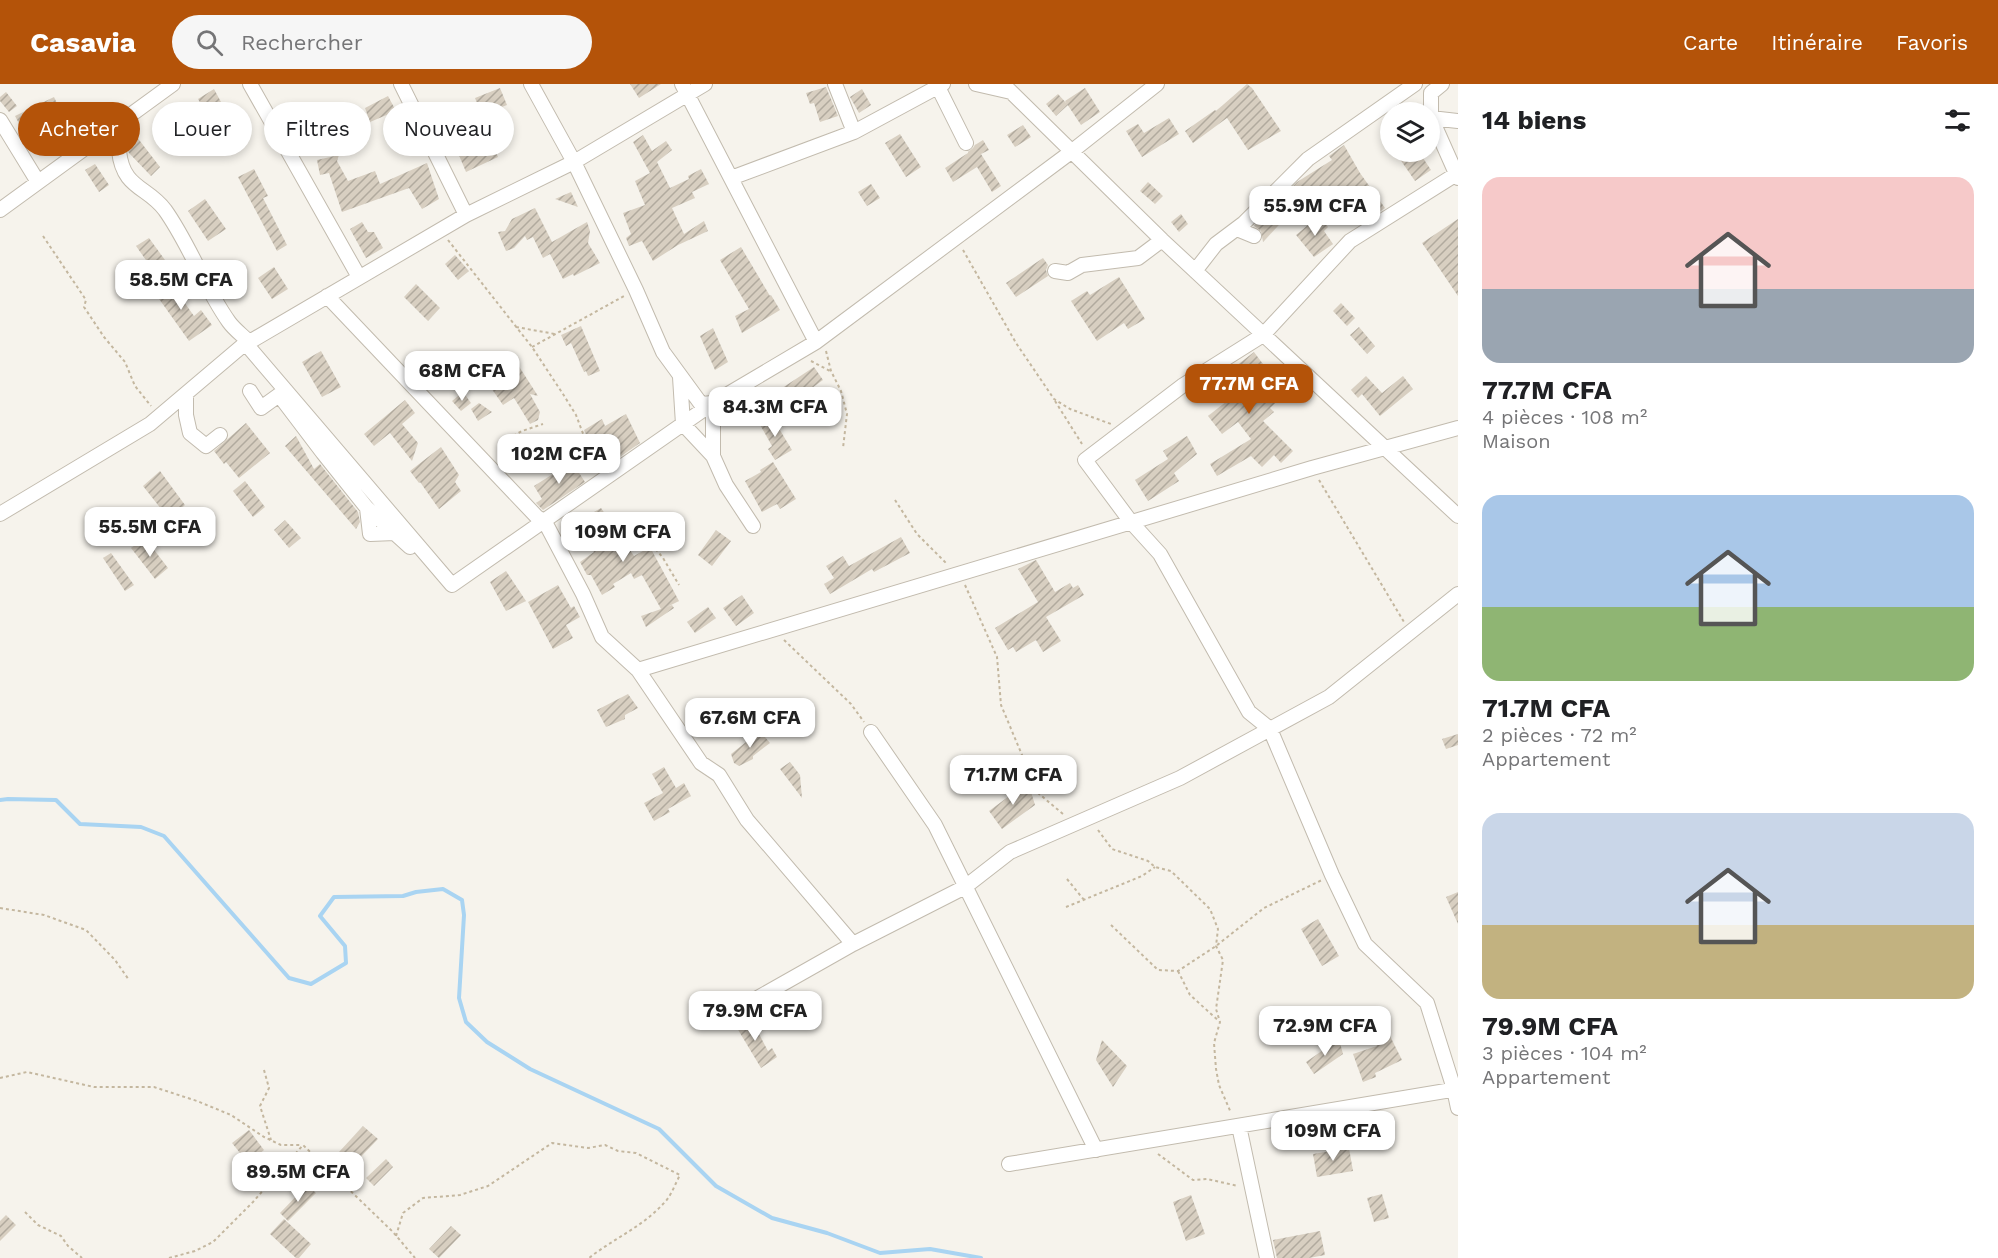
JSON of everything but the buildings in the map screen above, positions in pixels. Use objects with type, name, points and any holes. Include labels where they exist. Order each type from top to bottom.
[{"type":"street","points":[[140,108],[173,84]]},
{"type":"street","points":[[250,84],[359,277]]},
{"type":"street","points":[[401,84],[466,215]]},
{"type":"street","points":[[531,84],[574,162],[636,290],[663,352],[701,404],[713,403]]},
{"type":"street","points":[[0,514],[160,417],[248,341],[466,215],[574,162],[685,89],[705,84]]},
{"type":"street","points":[[835,84],[854,132]]},
{"type":"street","points":[[976,84],[1007,88],[1162,240],[1458,516]]},
{"type":"street","points":[[248,341],[246,344],[452,585],[713,403],[820,339],[1071,152],[1157,84]]},
{"type":"street","points":[[1195,271],[1216,244],[1237,229],[1308,159],[1415,84],[1424,102]]},
{"type":"street","points":[[1431,102],[1431,93],[1442,84]]},
{"type":"street","points":[[731,178],[854,132],[941,85],[966,143]]},
{"type":"street","points":[[685,89],[731,178],[820,339]]},
{"type":"street","points":[[1440,117],[1458,121]]},
{"type":"street","points":[[0,120],[38,182]]},
{"type":"street","points":[[1440,137],[1457,175],[1350,241],[1263,335],[1182,386],[1085,460],[1131,522],[1160,554],[1249,712],[1270,729],[1332,875],[1365,944],[1426,1004],[1456,1089],[1458,1108]]},
{"type":"street","points":[[0,210],[73,156]]},
{"type":"street","points":[[119,156],[120,163],[129,180],[164,208],[230,324],[248,341]]},
{"type":"street","points":[[1237,229],[1254,236]]},
{"type":"street","points":[[1055,271],[1068,273],[1082,265],[1138,258],[1162,240]]},
{"type":"street","points":[[327,296],[537,517],[545,522],[583,594],[602,637],[638,670],[701,763],[719,775],[747,820],[852,944]]},
{"type":"street","points":[[680,375],[683,424],[713,456],[726,484],[753,526]]},
{"type":"street","points":[[250,391],[261,408],[279,395],[367,508],[423,557],[429,558]]},
{"type":"street","points":[[186,395],[186,415],[190,433],[207,446],[220,435]]},
{"type":"street","points":[[713,403],[713,456]]},
{"type":"street","points":[[638,670],[1311,468],[1458,428]]},
{"type":"street","points":[[754,1000],[852,944],[965,887],[1010,852],[1180,778],[1329,697],[1458,594]]},
{"type":"street","points":[[871,732],[935,825],[1096,1150]]},
{"type":"street","points":[[1009,1164],[1456,1089]]},
{"type":"street","points":[[1239,1126],[1267,1258]]},
{"type":"path","points":[[441,230],[532,347],[576,415],[597,471],[604,480]]},
{"type":"path","points":[[43,236],[86,300],[84,307],[104,337],[125,362],[135,386],[160,417]]},
{"type":"path","points":[[956,238],[1016,343],[1054,399],[1089,457]]},
{"type":"path","points":[[532,347],[636,290]]},
{"type":"path","points":[[516,327],[556,334]]},
{"type":"path","points":[[820,339],[841,391],[847,414],[843,448]]},
{"type":"path","points":[[791,357],[815,362],[831,371]]},
{"type":"path","points":[[1054,399],[1070,409],[1125,430]]},
{"type":"path","points":[[503,442],[522,431],[543,424]]},
{"type":"path","points":[[1311,468],[1410,632]]},
{"type":"path","points":[[895,500],[917,534],[960,574],[997,657],[1001,705],[1038,793],[1074,824]]},
{"type":"path","points":[[633,521],[663,558],[678,585]]},
{"type":"path","points":[[773,630],[851,704],[871,732]]},
{"type":"path","points":[[1089,818],[1112,849],[1148,861],[1155,867],[1171,871],[1210,909],[1218,929],[1215,946],[1223,960],[1216,1009],[1220,1022],[1215,1043],[1216,1069],[1220,1085],[1239,1126]]},
{"type":"path","points":[[1066,908],[1142,876],[1155,867]]},
{"type":"path","points":[[1111,925],[1158,970],[1178,971],[1264,908],[1332,875]]},
{"type":"path","points":[[1067,879],[1084,900]]},
{"type":"path","points":[[0,908],[44,915],[86,930],[115,960],[129,980]]},
{"type":"path","points":[[1178,971],[1190,995],[1220,1022]]},
{"type":"path","points":[[264,1070],[269,1088],[260,1106],[271,1140]]},
{"type":"path","points":[[0,1078],[27,1072],[94,1087],[154,1087],[198,1101],[231,1115],[281,1145],[303,1145],[396,1236],[415,1258]]},
{"type":"path","points":[[1139,1142],[1148,1146],[1192,1180],[1207,1179],[1237,1185],[1257,1209]]},
{"type":"path","points":[[396,1236],[403,1213],[423,1198],[460,1195],[488,1186],[552,1143],[588,1148],[605,1145],[618,1151],[636,1153],[680,1175],[665,1202],[637,1227],[604,1246],[589,1258]]},
{"type":"path","points":[[169,1258],[195,1251],[213,1242],[254,1202],[303,1145]]},
{"type":"path","points":[[26,1212],[38,1225],[60,1236],[82,1258]]},
{"type":"waterway","points":[[0,800],[56,800],[80,824],[141,827],[164,836],[289,978],[311,984],[346,963],[345,946],[320,916],[334,897],[403,896],[443,889],[462,900],[464,915],[459,998],[466,1022],[487,1042],[530,1069],[659,1129],[716,1186],[772,1218],[827,1233],[880,1253],[930,1249],[981,1258]]}]
